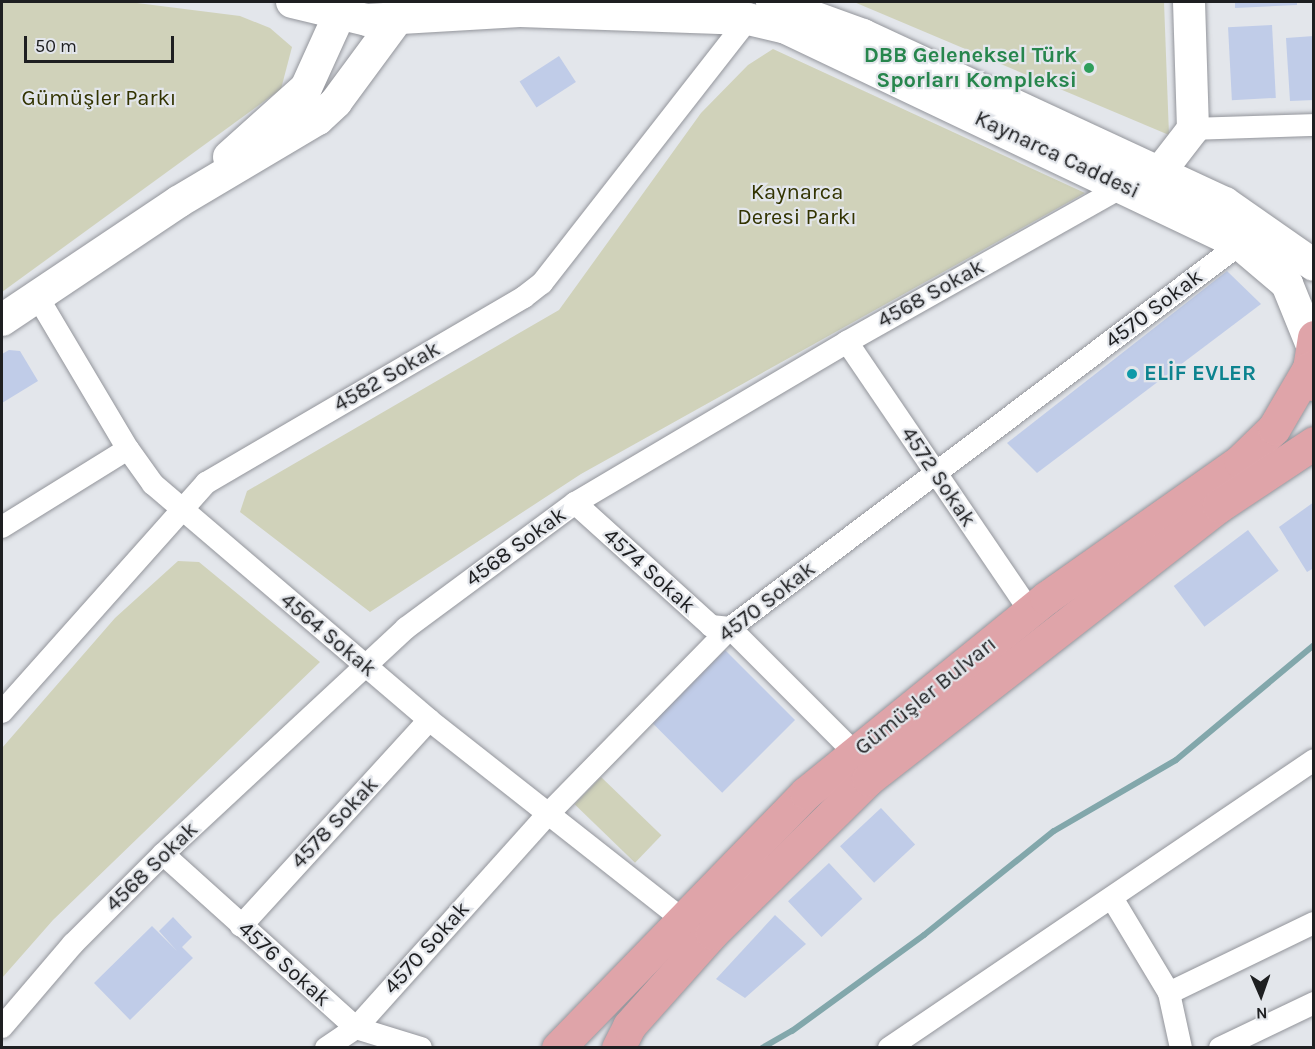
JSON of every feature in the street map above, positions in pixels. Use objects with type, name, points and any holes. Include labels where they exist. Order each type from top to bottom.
[{"type":"main road","name":"Kaynarca Caddesi","points":[[292,2],[341,6],[367,20],[398,10],[760,10],[863,35],[1225,203],[1314,265]]},
{"type":"main road","points":[[1159,173],[1193,129],[1189,2]]},
{"type":"main road","points":[[178,202],[306,88],[341,6]]},
{"type":"main road","points":[[2,320],[178,202],[318,119],[336,102],[398,10]]},
{"type":"main road","name":"Kaynarca Caddesi","points":[[760,10],[784,27],[1124,186],[1240,244],[1287,284],[1312,358]]},
{"type":"main road","name":"Gümüşler Bulvarı","points":[[558,1047],[681,918],[806,793],[1030,611],[1240,461],[1274,428],[1312,358]]},
{"type":"main road","name":"Gümüşler Bulvarı","points":[[618,1047],[629,1026],[712,933],[868,779],[1219,506],[1314,443]]},
{"type":"street","name":"4582 Sokak","points":[[2,712],[206,483],[524,297],[542,283],[760,10]]},
{"type":"street","points":[[1193,129],[1314,125]]},
{"type":"street","name":"4568 Sokak","points":[[2,1027],[73,944],[163,854],[363,665],[406,628],[575,503],[847,342],[1124,186]]},
{"type":"street","name":"4570 Sokak","points":[[326,1047],[356,1028],[549,813],[730,628],[935,476],[1240,244]]},
{"type":"street","name":"4564 Sokak","points":[[37,296],[128,449],[153,484],[429,720],[681,918]]},
{"type":"street","name":"4572 Sokak","points":[[847,342],[935,476],[1030,611]]},
{"type":"street","points":[[2,527],[128,449]]},
{"type":"street","name":"4574 Sokak","points":[[575,503],[711,626],[730,628],[855,753]]},
{"type":"street","name":"4578 Sokak","points":[[241,926],[429,720]]},
{"type":"street","points":[[889,1047],[1314,760]]},
{"type":"street","name":"4576 Sokak","points":[[163,854],[356,1028],[421,1047]]},
{"type":"street","points":[[1112,898],[1169,993],[1180,1047]]},
{"type":"street","points":[[1169,993],[1314,923]]},
{"type":"street","points":[[1220,1047],[1314,1003]]},
{"type":"green space","name":"Gümüşler Parkı","points":[[2,2],[129,2],[240,16],[270,28],[292,47],[281,89],[2,292]]},
{"type":"green space","name":"DBB Geleneksel Türk Sporları Kompleksi","points":[[854,2],[1164,2],[1169,135]]},
{"type":"green space","name":"Kaynarca Deresi Parkı","points":[[773,49],[1085,193],[581,474],[370,612],[240,512],[247,491],[559,310],[701,113],[748,65]]},
{"type":"green space","points":[[178,561],[199,562],[320,662],[53,920],[2,978],[2,748],[115,618]]},
{"type":"green space","points":[[601,777],[661,835],[635,863],[575,804]]},
{"type":"building","points":[[1235,2],[1297,2],[1297,5],[1235,8]]},
{"type":"building","points":[[1272,25],[1276,98],[1232,100],[1228,27]]},
{"type":"building","points":[[1314,36],[1314,100],[1290,101],[1286,38]]},
{"type":"building","points":[[559,56],[576,82],[536,108],[520,82]]},
{"type":"building","name":"ELİF EVLER","points":[[1227,271],[1261,304],[1037,473],[1007,443]]},
{"type":"building","points":[[9,350],[20,351],[38,381],[2,403],[2,354]]},
{"type":"building","points":[[1314,502],[1314,568],[1307,572],[1279,527]]},
{"type":"building","points":[[1248,530],[1279,571],[1204,627],[1174,586]]},
{"type":"building","points":[[725,650],[795,720],[722,793],[652,723]]},
{"type":"building","points":[[881,808],[915,845],[874,883],[840,846]]},
{"type":"building","points":[[829,863],[862,899],[821,937],[788,901]]},
{"type":"building","points":[[775,915],[806,944],[745,998],[716,979]]},
{"type":"building","points":[[173,917],[192,937],[182,947],[193,958],[130,1020],[94,983],[152,926],[177,951],[159,931]]},
{"type":"waterway","points":[[762,1048],[792,1031],[924,935],[1054,831],[1176,760],[1314,645]]},
{"type":"place","name":"DBB Geleneksel Türk Sporları Kompleksi","points":[[1089,68]]},
{"type":"place","name":"ELİF EVLER","points":[[1132,374]]}]
